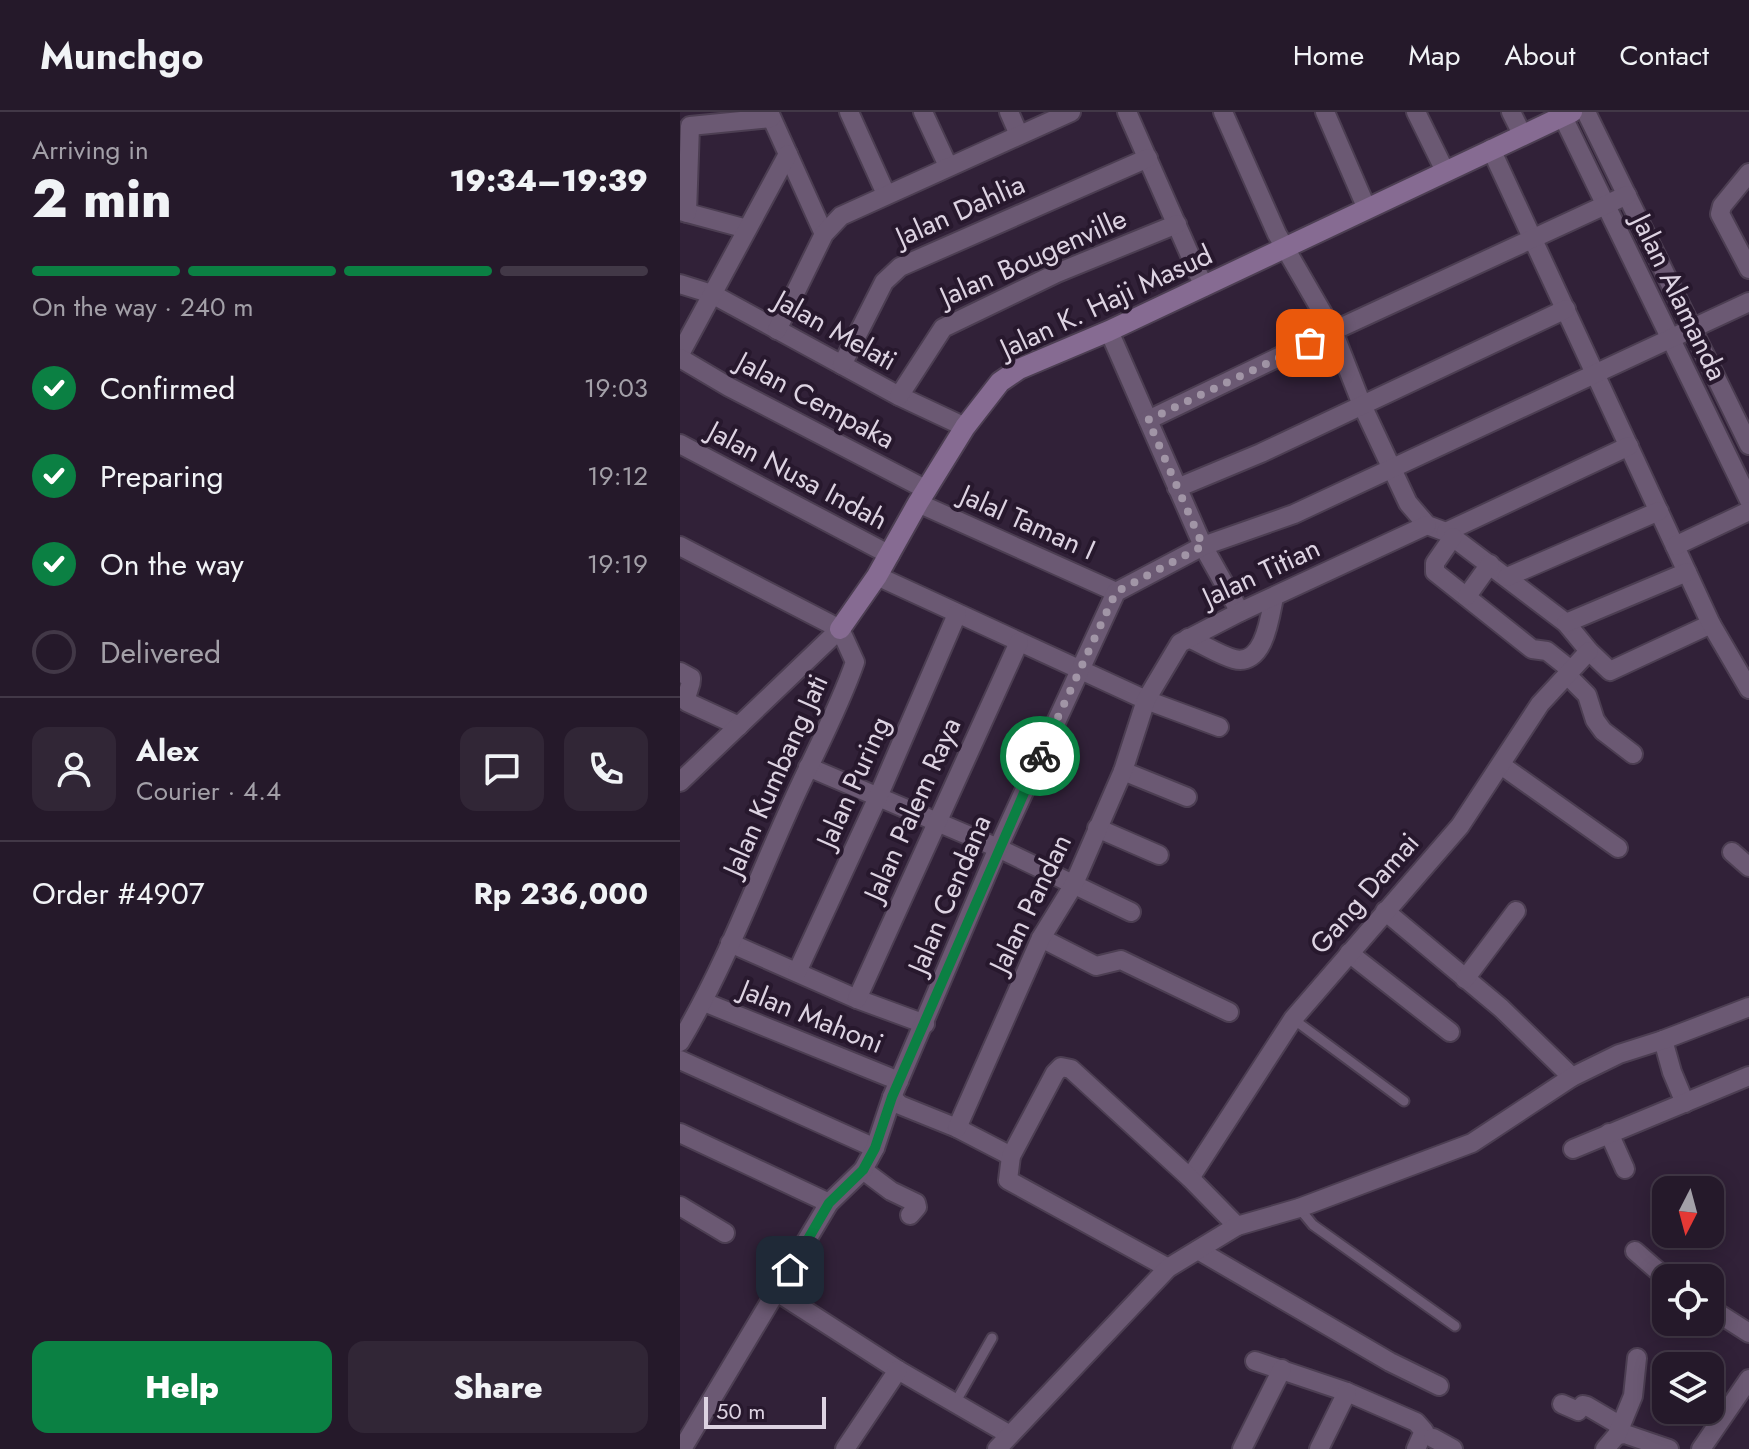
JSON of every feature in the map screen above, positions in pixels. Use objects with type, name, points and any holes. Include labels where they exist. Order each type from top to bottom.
[{"type":"street","points":[[849,112],[886,194]]},
{"type":"street","points":[[923,112],[948,166]]},
{"type":"street","points":[[1009,112],[1019,135]]},
{"type":"street","points":[[777,330],[824,234],[841,216],[1071,112]]},
{"type":"street","points":[[1127,112],[1204,287]]},
{"type":"street","points":[[1223,112],[1285,249],[1333,331],[1390,469],[1408,503],[1427,525],[1450,534],[1566,623],[1610,671],[1711,624]]},
{"type":"street","points":[[1325,112],[1367,209]]},
{"type":"street","points":[[1416,112],[1445,171]]},
{"type":"street","points":[[1511,112],[1523,136]]},
{"type":"street","name":"Jalan Alamanda","points":[[1586,112],[1690,330],[1749,445]]},
{"type":"street","points":[[747,229],[684,212],[690,126],[770,115],[824,234]]},
{"type":"street","name":"Jalan K. Haji Masud","points":[[680,782],[840,629],[890,555],[965,427],[1000,382],[1019,369],[1204,287],[1567,115]]},
{"type":"street","name":"Jalan Alamanda","points":[[1567,115],[1604,206],[1749,500]]},
{"type":"street","points":[[1491,149],[1711,624],[1749,689]]},
{"type":"street","points":[[680,356],[788,154]]},
{"type":"street","name":"Jalan Dahlia","points":[[842,365],[884,282],[900,267],[1148,158]]},
{"type":"street","points":[[1749,173],[1722,206],[1720,214],[1749,269]]},
{"type":"street","points":[[1148,420],[1627,195]]},
{"type":"street","name":"Jalan Bougenville","points":[[899,396],[943,328],[1057,273],[1177,224]]},
{"type":"street","name":"Jalan Melati","points":[[680,284],[712,294],[899,396],[965,427]]},
{"type":"street","points":[[1116,592],[1203,546],[1294,514],[1749,302]]},
{"type":"street","points":[[1177,488],[1261,453],[1566,309]]},
{"type":"street","points":[[1109,331],[1203,546],[1240,612]]},
{"type":"street","name":"Jalan Cempaka","points":[[680,356],[922,496]]},
{"type":"street","name":"Jalan Nusa Indah","points":[[680,444],[890,555]]},
{"type":"street","points":[[1629,446],[1450,534],[1433,568],[1532,649],[1547,651],[1587,695],[1595,720],[1603,731],[1633,754]]},
{"type":"street","name":"Jalal Taman I","points":[[922,496],[1116,592]]},
{"type":"street","points":[[1507,577],[1659,511]]},
{"type":"street","points":[[1675,546],[1749,511]]},
{"type":"street","name":"Jalan Titian","points":[[1146,700],[1176,649],[1188,638],[1427,525]]},
{"type":"street","points":[[680,546],[840,629]]},
{"type":"street","points":[[1467,596],[1490,564]]},
{"type":"street","points":[[1566,623],[1687,572]]},
{"type":"street","points":[[877,576],[1146,700],[1219,727]]},
{"type":"street","name":"Jalan Cendana","points":[[682,1449],[829,1203],[863,1170],[875,1148],[896,1089],[998,848],[1116,592]]},
{"type":"street","points":[[1188,638],[1235,660],[1252,656],[1259,648],[1268,626],[1274,597]]},
{"type":"street","name":"Jalan Puring","points":[[797,972],[878,797],[957,614]]},
{"type":"street","name":"Jalan Kumbang Jati","points":[[680,1042],[704,1002],[855,662],[840,629]]},
{"type":"street","name":"Jalan Palem Raya","points":[[857,999],[1019,642]]},
{"type":"street","name":"Gang Damai","points":[[1190,1178],[1293,1019],[1460,826],[1540,704],[1589,651]]},
{"type":"street","points":[[680,672],[691,678],[687,702],[739,726]]},
{"type":"street","name":"Jalan Pandan","points":[[957,1128],[1041,938],[1073,886],[1123,771],[1146,700]]},
{"type":"street","points":[[1501,765],[1618,848]]},
{"type":"street","points":[[808,767],[998,848],[1131,912]]},
{"type":"street","points":[[1123,771],[1187,797]]},
{"type":"street","points":[[1097,828],[1159,855]]},
{"type":"street","points":[[1732,852],[1749,867]]},
{"type":"street","points":[[1385,911],[1501,1008],[1572,1077]]},
{"type":"street","points":[[1465,979],[1516,911]]},
{"type":"street","points":[[1041,938],[1096,966],[1121,960],[1229,1012]]},
{"type":"street","points":[[730,943],[857,999],[925,1024]]},
{"type":"street","points":[[1349,953],[1450,1032]]},
{"type":"street","name":"Jalan Mahoni","points":[[704,1002],[896,1089],[900,1105],[957,1128],[1011,1156]]},
{"type":"street","points":[[777,1292],[955,1403],[1004,1442],[1168,1268],[1237,1226],[1299,1208],[1472,1143],[1572,1077],[1619,1054],[1749,1007]]},
{"type":"street","points":[[1663,1040],[1685,1103]]},
{"type":"street","points":[[680,1060],[875,1148]]},
{"type":"street","points":[[1168,1268],[1009,1181],[1011,1156],[1061,1067],[1066,1066],[1190,1178],[1237,1226]]},
{"type":"street","points":[[1573,1149],[1749,1076]]},
{"type":"street","points":[[680,1133],[829,1203]]},
{"type":"street","points":[[1609,1133],[1625,1169]]},
{"type":"street","points":[[863,1170],[891,1191],[916,1203],[917,1207],[910,1215]]},
{"type":"street","points":[[680,1206],[725,1233]]},
{"type":"street","points":[[1198,1250],[1390,1362],[1439,1386]]},
{"type":"street","points":[[1635,1251],[1652,1266]]},
{"type":"street","points":[[1724,1317],[1749,1333]]},
{"type":"street","points":[[1614,1437],[1633,1396],[1637,1358]]},
{"type":"street","points":[[1255,1361],[1347,1392],[1421,1425],[1423,1435],[1416,1449]]},
{"type":"street","points":[[1242,1449],[1282,1369]]},
{"type":"street","points":[[845,1449],[898,1370]]},
{"type":"street","points":[[1701,1449],[1749,1379]]},
{"type":"street","points":[[1319,1449],[1347,1392]]},
{"type":"street","points":[[1562,1404],[1578,1411],[1583,1405],[1587,1406],[1614,1437]]},
{"type":"street","points":[[1614,1437],[1625,1434],[1669,1449]]},
{"type":"street","points":[[1433,1438],[1453,1449]]},
{"type":"lane","points":[[1293,1019],[1404,1101]]},
{"type":"lane","points":[[1299,1208],[1313,1225],[1455,1326]]},
{"type":"lane","points":[[955,1403],[992,1338]]},
{"type":"way so far","points":[[1040,756],[1116,592],[1203,546],[1148,420],[1310,343]]},
{"type":"route","points":[[790,1270],[829,1203],[863,1170],[875,1148],[892,1097],[1040,756]]}]
